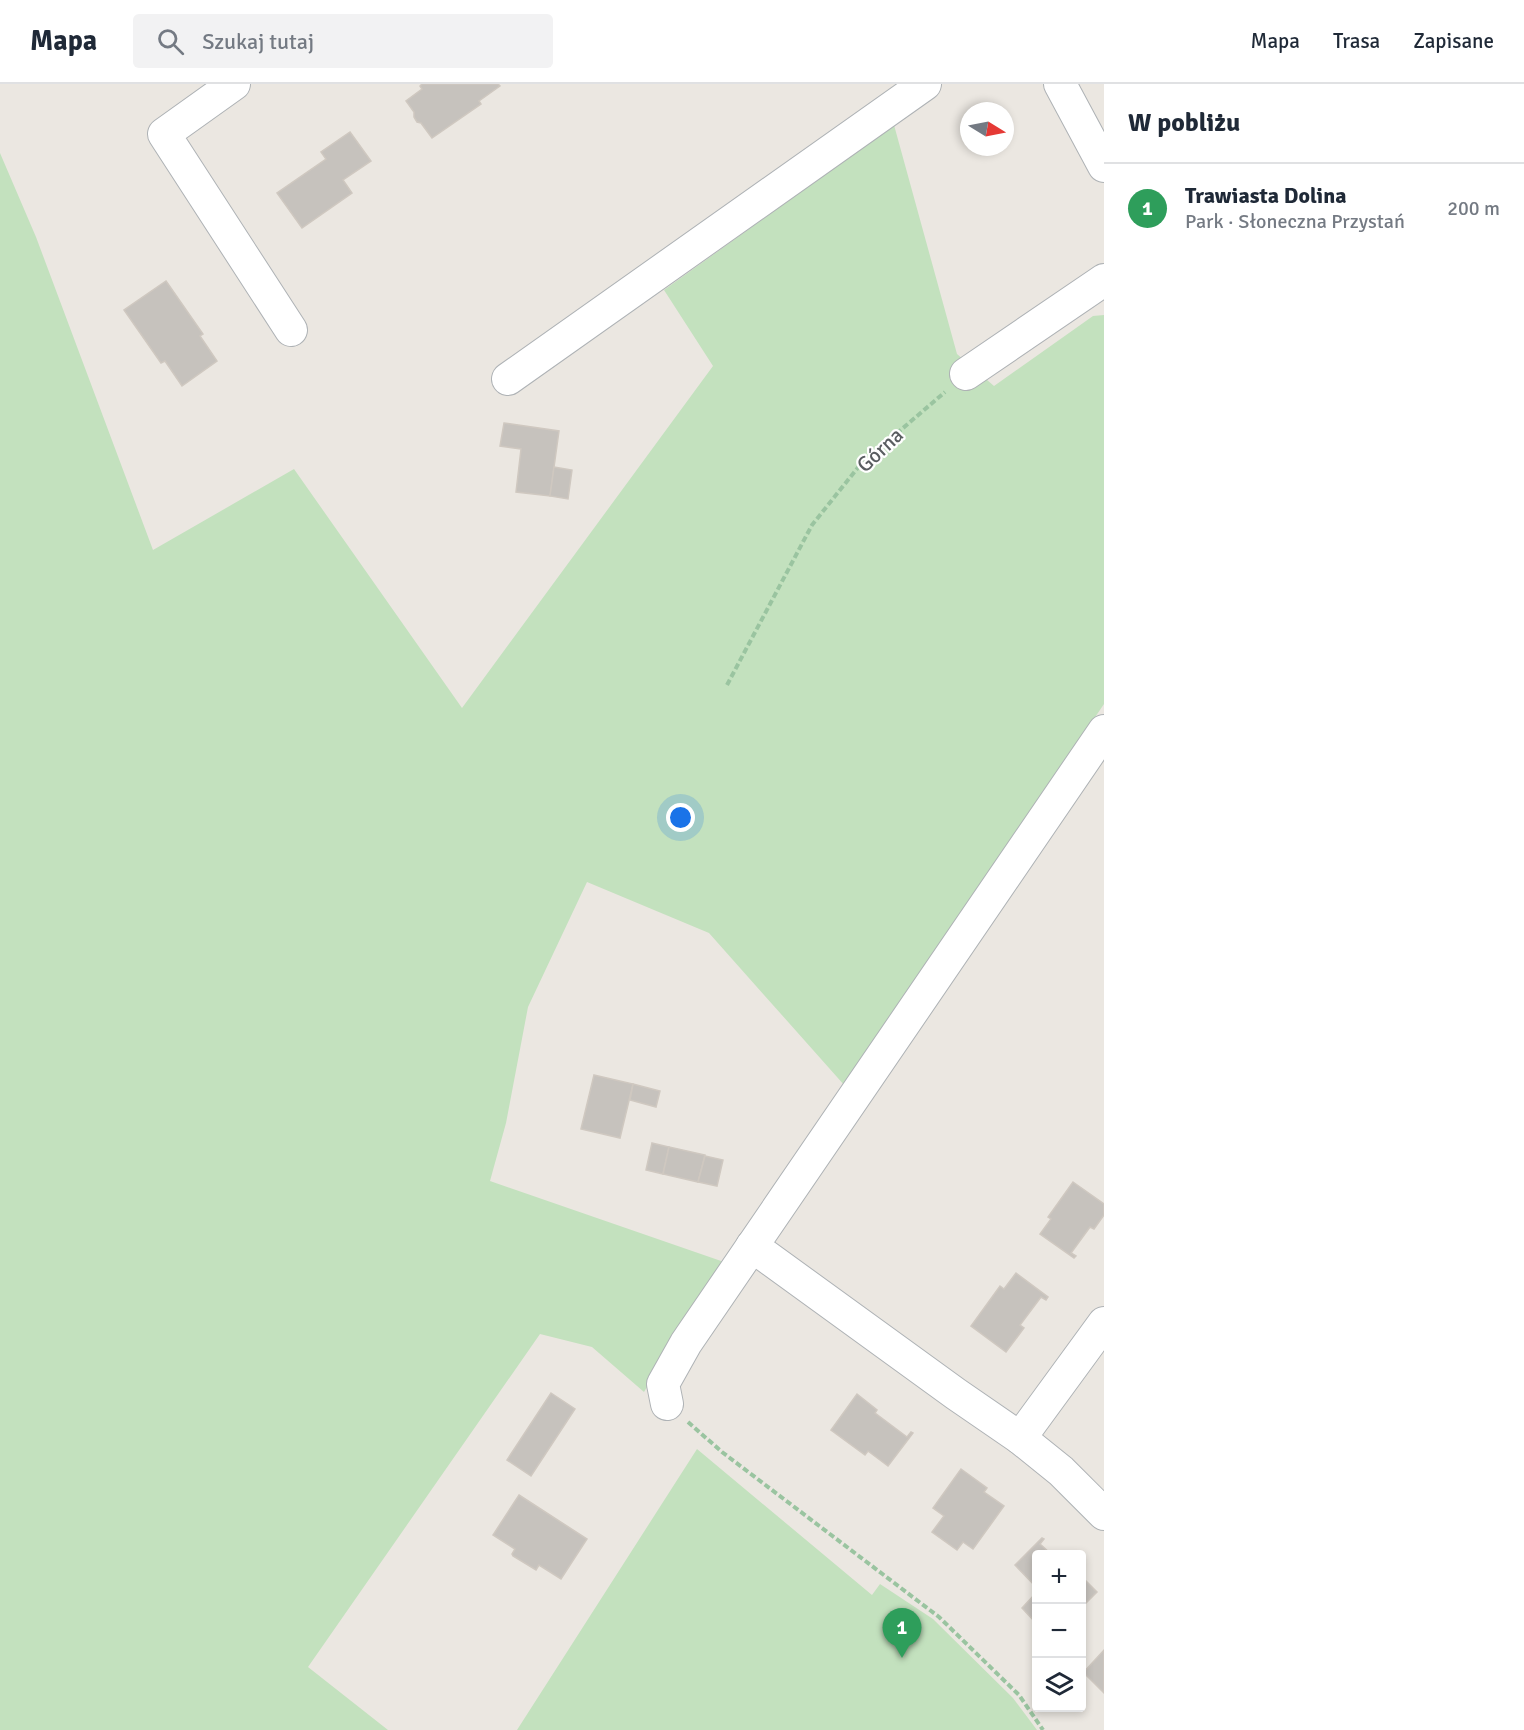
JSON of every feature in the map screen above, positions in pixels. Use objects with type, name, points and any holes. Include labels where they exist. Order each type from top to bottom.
[{"type":"street","points":[[234,84],[164,134],[291,330]]},
{"type":"street","points":[[508,379],[925,84]]},
{"type":"street","points":[[1060,84],[1104,166]]},
{"type":"street","points":[[966,374],[1104,280]]},
{"type":"street","points":[[667,1404],[663,1384],[686,1343],[1104,731]]},
{"type":"street","points":[[752,1246],[1020,1438],[1061,1471],[1104,1514]]},
{"type":"street","points":[[1020,1438],[1104,1323]]},
{"type":"path","name":"Górna","points":[[727,685],[812,525],[860,465],[966,374]]},
{"type":"path","points":[[667,1404],[722,1452],[939,1617],[1019,1695],[1043,1730]]},
{"type":"green space","points":[[894,125],[957,354],[994,386],[1093,316],[1104,315],[1104,704],[845,1086],[709,933],[587,882],[528,1007],[506,1123],[490,1181],[724,1262],[644,1392],[592,1347],[540,1334],[308,1667],[388,1730],[0,1730],[0,153],[36,237],[153,550],[294,469],[462,708],[713,366],[664,290]]},
{"type":"green space","points":[[697,1449],[872,1595],[880,1584],[933,1619],[1013,1698],[1037,1730],[517,1730]]},
{"type":"building","points":[[422,84],[498,84],[500,86],[479,101],[481,104],[432,138],[421,123],[417,122],[414,112],[406,101],[422,89],[420,86]]},
{"type":"building","points":[[350,132],[371,161],[343,180],[352,193],[302,228],[277,193],[326,159],[321,152]]},
{"type":"building","points":[[166,281],[203,334],[200,336],[217,361],[182,386],[165,361],[161,363],[124,310]]},
{"type":"building","points":[[504,423],[559,431],[550,496],[516,492],[521,449],[500,446]]},
{"type":"building","points":[[554,467],[572,470],[568,499],[550,496]]},
{"type":"building","points":[[594,1075],[633,1084],[620,1138],[581,1129]]},
{"type":"building","points":[[633,1084],[660,1091],[656,1107],[630,1100]]},
{"type":"building","points":[[652,1143],[669,1147],[663,1174],[646,1170]]},
{"type":"building","points":[[669,1147],[705,1155],[698,1182],[663,1174]]},
{"type":"building","points":[[705,1156],[723,1160],[717,1186],[698,1182]]},
{"type":"building","points":[[1073,1182],[1104,1204],[1104,1215],[1094,1229],[1090,1227],[1071,1253],[1076,1256],[1074,1258],[1040,1234],[1051,1219],[1048,1217]]},
{"type":"building","points":[[1016,1273],[1048,1297],[1046,1300],[1041,1297],[1020,1325],[1024,1328],[1006,1352],[971,1326],[1000,1286],[1004,1289]]},
{"type":"building","points":[[551,1393],[575,1409],[531,1476],[507,1460]]},
{"type":"building","points":[[857,1394],[877,1410],[875,1413],[907,1437],[911,1432],[913,1433],[888,1466],[868,1451],[865,1455],[831,1430]]},
{"type":"building","points":[[961,1469],[987,1488],[984,1492],[1004,1506],[973,1549],[963,1542],[957,1550],[932,1532],[944,1516],[933,1508]]},
{"type":"building","points":[[519,1495],[587,1539],[561,1579],[539,1565],[536,1570],[513,1556],[515,1549],[493,1535]]},
{"type":"building","points":[[1042,1538],[1044,1539],[1040,1544],[1047,1550],[1032,1550],[1032,1583],[1015,1565]]},
{"type":"building","points":[[1086,1581],[1097,1592],[1086,1603]]},
{"type":"building","points":[[1032,1597],[1032,1619],[1022,1608]]},
{"type":"building","points":[[1104,1650],[1104,1693],[1086,1675],[1086,1670]]},
{"type":"place","name":"Trawiasta Dolina","points":[[902,1658]]}]
